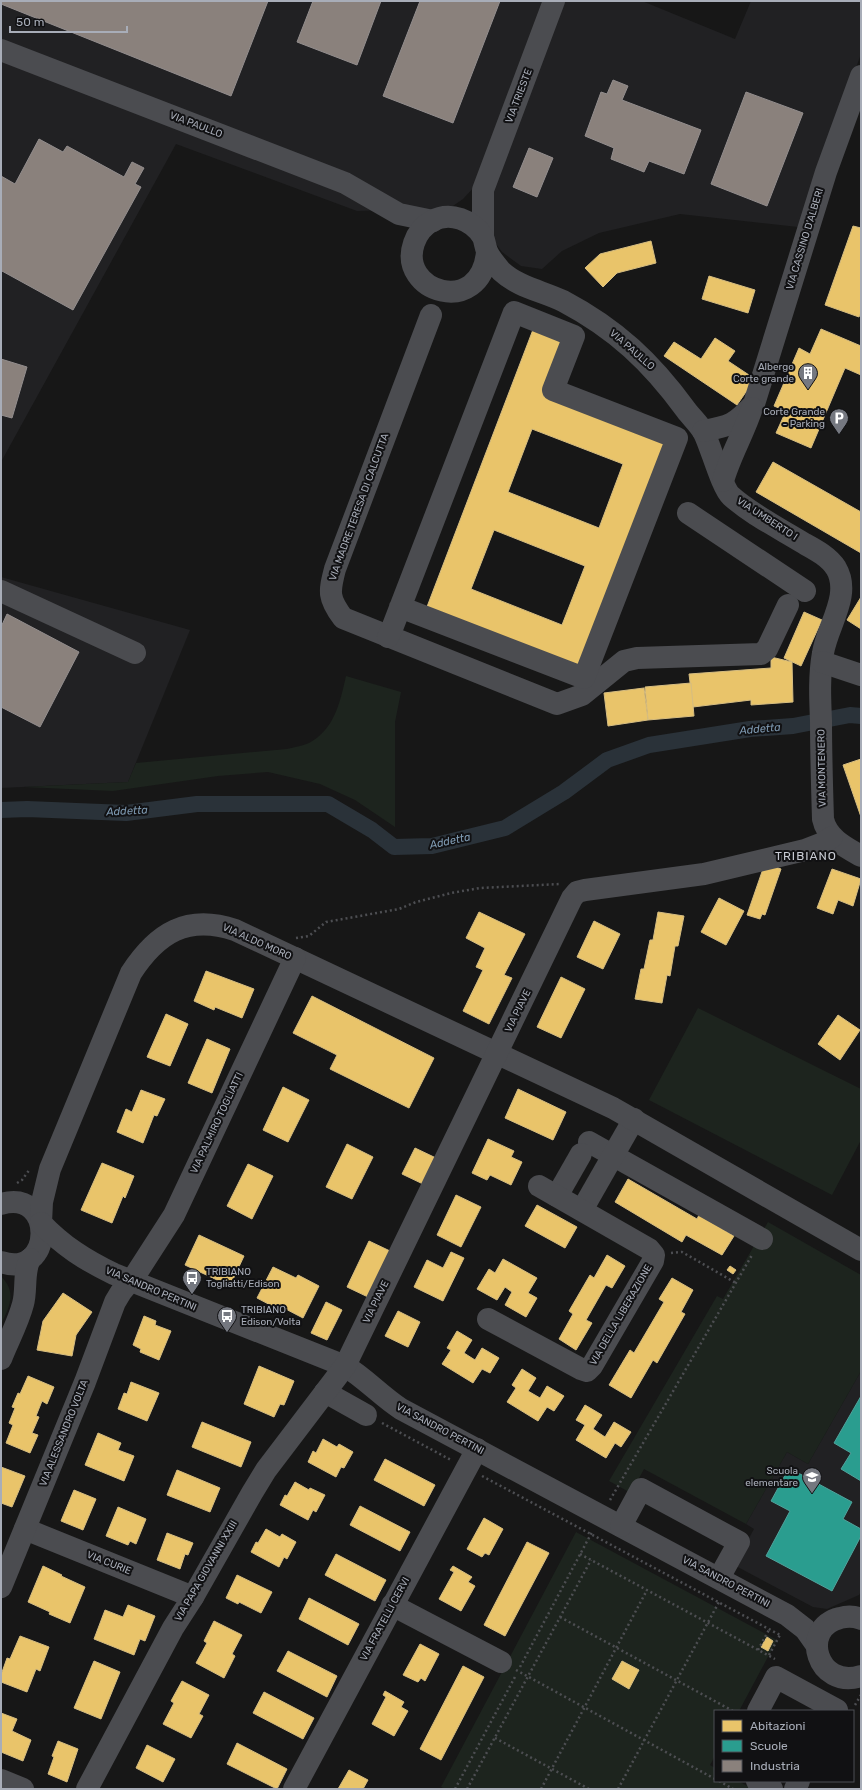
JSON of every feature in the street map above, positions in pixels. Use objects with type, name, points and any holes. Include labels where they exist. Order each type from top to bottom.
[{"type":"street","name":"VIA TRIESTE","points":[[485,244],[483,190],[554,1]]},
{"type":"street","name":"VIA PAULLO","points":[[1,50],[345,183],[365,193],[387,208],[399,214],[440,219],[458,218],[467,221],[476,228],[501,271],[519,283],[550,294],[578,309],[619,336],[650,365],[703,431]]},
{"type":"street","name":"VIA CASSINO D'ALBERI","points":[[724,481],[728,465],[744,432],[754,404],[826,172],[861,76]]},
{"type":"street","name":"VIA TRIESTE","points":[[440,219],[462,208],[483,190]]},
{"type":"street","name":"VIA PAULLO","points":[[387,208],[412,246],[414,269],[420,279],[429,286],[440,291],[457,291],[495,283],[519,283]]},
{"type":"street","points":[[412,246],[416,236],[423,227],[440,219]]},
{"type":"street","points":[[457,291],[474,284],[481,275],[486,264],[485,244]]},
{"type":"street","name":"VIA MADRE TERESA DI CALCUTTA","points":[[429,286],[432,301],[431,315],[335,569],[330,589],[333,605],[343,618],[556,704],[582,695],[624,661],[637,658],[761,654],[767,649],[788,605]]},
{"type":"street","name":"VIA MADRE TERESA DI CALCUTTA","points":[[431,315],[457,291]]},
{"type":"street","points":[[388,637],[514,312],[574,336],[554,390],[677,438],[584,678],[400,607]]},
{"type":"street","name":"VIA CASSINO D'ALBERI","points":[[703,431],[728,426],[738,420],[754,404]]},
{"type":"street","name":"VIA UMBERTO I","points":[[703,431],[728,494],[741,504],[822,555],[835,566],[840,577],[840,601],[823,649],[822,662]]},
{"type":"street","points":[[688,513],[805,591]]},
{"type":"street","points":[[1,591],[135,653]]},
{"type":"street","points":[[822,662],[861,675]]},
{"type":"street","name":"VIA MONTENERO","points":[[822,662],[820,686],[824,828],[842,845],[861,856]]},
{"type":"street","name":"VIA PIAVE","points":[[345,1366],[572,898],[577,892],[704,874],[805,850],[823,843],[832,837]]},
{"type":"street","name":"VIA ALDO MORO","points":[[1,1359],[23,1305],[27,1264],[40,1246],[42,1237],[41,1166],[131,973],[152,945],[168,934],[182,927],[200,923],[218,924],[294,948],[498,1053]]},
{"type":"street","name":"VIA PALMIRO TOGLIATTI","points":[[129,1281],[136,1274],[174,1215],[294,948]]},
{"type":"street","points":[[498,1053],[634,1119],[861,1250]]},
{"type":"street","points":[[582,1210],[634,1119]]},
{"type":"street","name":"VIA DELLA LIBERAZIONE","points":[[488,1319],[581,1369],[587,1371],[592,1366],[653,1261],[654,1255],[649,1249],[548,1191],[585,1148],[613,1155]]},
{"type":"street","points":[[613,1155],[762,1239]]},
{"type":"street","points":[[4,1204],[27,1189],[41,1166]]},
{"type":"street","name":"VIA SANDRO PERTINI","points":[[4,1204],[19,1203],[29,1208],[38,1217],[41,1223],[60,1242],[88,1261],[129,1281],[345,1366],[355,1372],[386,1399],[401,1409],[477,1449],[596,1525],[621,1526],[719,1578],[783,1625],[805,1629],[817,1646],[818,1656],[825,1668],[836,1676],[849,1697]]},
{"type":"street","name":"VIA SANDRO PERTINI","points":[[1,1262],[15,1264],[33,1256],[52,1252],[88,1261]]},
{"type":"street","name":"VIA ALESSANDRO VOLTA","points":[[1,1587],[85,1382],[115,1302],[129,1281]]},
{"type":"street","name":"VIA PAPA GIOVANNI XXIII","points":[[87,1789],[173,1628],[266,1470],[345,1366]]},
{"type":"street","points":[[325,1392],[366,1415]]},
{"type":"street","name":"VIA FRATELLI CERVI","points":[[294,1789],[477,1449]]},
{"type":"street","points":[[621,1526],[642,1489],[739,1542],[719,1578]]},
{"type":"street","name":"VIA CURIE","points":[[25,1529],[192,1597]]},
{"type":"street","points":[[392,1605],[501,1662]]},
{"type":"street","points":[[817,1646],[822,1630],[852,1615]]},
{"type":"street","name":"VIA SANDRO PERTINI","points":[[783,1625],[809,1619],[852,1615]]},
{"type":"street","points":[[759,1710],[776,1677],[809,1704],[849,1697]]},
{"type":"street","points":[[1,1780],[23,1789]]},
{"type":"path","points":[[294,948],[326,922],[399,909],[416,902],[451,893],[480,888],[561,884]]},
{"type":"path","points":[[16,1184],[41,1166]]},
{"type":"path","points":[[455,1789],[596,1525],[762,1239]]},
{"type":"path","points":[[654,1255],[682,1252],[736,1283]]},
{"type":"path","points":[[366,1415],[466,1468],[596,1525],[719,1602],[783,1625]]},
{"type":"path","points":[[580,1554],[782,1662]]},
{"type":"path","points":[[467,1789],[591,1560]]},
{"type":"path","points":[[541,1789],[647,1590]]},
{"type":"path","points":[[618,1789],[719,1602]]},
{"type":"path","points":[[560,1617],[731,1710]]},
{"type":"path","points":[[783,1625],[787,1638]]},
{"type":"path","points":[[769,1655],[783,1625]]},
{"type":"path","points":[[501,1662],[714,1778]]},
{"type":"path","points":[[495,1738],[589,1789]]},
{"type":"path","points":[[721,1782],[733,1789]]},
{"type":"shaded area","points":[[1,1],[642,1],[735,39],[751,1],[861,1],[861,54],[798,227],[680,214],[599,233],[562,251],[542,269],[521,266],[502,252],[492,238],[476,185],[463,199],[450,208],[434,211],[415,209],[357,211],[176,144],[1,462]]},
{"type":"shaded area","points":[[1,577],[190,630],[128,782],[1,788]]},
{"type":"shaded area","points":[[346,676],[401,692],[395,722],[395,827],[355,800],[320,784],[268,772],[218,776],[113,791],[24,787],[128,782],[136,763],[287,749],[309,743],[318,737],[331,723],[339,705]]},
{"type":"shaded area","points":[[698,1008],[861,1089],[861,1140],[832,1195],[649,1100]]},
{"type":"shaded area","points":[[768,1222],[861,1275],[861,1371],[808,1464],[787,1452],[746,1524],[644,1469],[631,1493],[609,1481],[717,1296],[723,1299]]},
{"type":"shaded area","points":[[1,1276],[9,1288],[10,1299],[1,1325]]},
{"type":"shaded area","name":"Scuola elementare","points":[[861,1371],[861,1592],[859,1595],[827,1609],[813,1607],[734,1565],[754,1529],[746,1524],[787,1452],[808,1464]]},
{"type":"shaded area","points":[[576,1532],[777,1640],[740,1710],[714,1710],[714,1758],[710,1765],[714,1767],[714,1782],[740,1782],[753,1789],[446,1789],[441,1787]]},
{"type":"building: Abitazioni","points":[[853,226],[861,228],[861,312],[859,317],[825,305]]},
{"type":"building: Abitazioni","points":[[651,241],[656,263],[617,273],[603,287],[585,268],[600,254]]},
{"type":"building: Abitazioni","points":[[709,276],[755,290],[748,313],[702,299]]},
{"type":"building: Abitazioni","points":[[534,327],[565,339],[543,396],[667,443],[580,671],[425,612]],"holes":[[[532,429],[623,464],[599,528],[508,492]],[[494,530],[585,566],[562,625],[471,589]]]},
{"type":"building: Abitazioni","name":"Albergo Corte grande","points":[[821,329],[861,346],[861,375],[845,368],[811,448],[776,433],[786,411],[774,406],[799,348],[810,354]]},
{"type":"building: Abitazioni","points":[[715,338],[735,351],[728,361],[755,379],[737,405],[664,356],[674,342],[701,359]]},
{"type":"building: Abitazioni","points":[[773,462],[861,512],[861,553],[756,492]]},
{"type":"building: Abitazioni","points":[[861,597],[861,629],[847,620]]},
{"type":"building: Abitazioni","points":[[804,612],[822,620],[801,666],[784,658]]},
{"type":"building: Abitazioni","points":[[771,657],[792,662],[793,702],[751,705],[751,700],[693,707],[689,674],[771,668]]},
{"type":"building: Abitazioni","points":[[691,683],[694,716],[648,720],[645,687]]},
{"type":"building: Abitazioni","points":[[644,688],[648,720],[608,726],[604,693]]},
{"type":"building: Abitazioni","points":[[861,759],[861,817],[843,765]]},
{"type":"building: Abitazioni","points":[[765,863],[781,869],[765,915],[762,914],[760,919],[747,915]]},
{"type":"building: Abitazioni","points":[[832,869],[861,879],[853,906],[838,900],[833,914],[817,908]]},
{"type":"building: Abitazioni","points":[[719,898],[744,911],[726,945],[701,932]]},
{"type":"building: Abitazioni","points":[[479,912],[525,934],[504,975],[512,978],[489,1024],[463,1011],[483,970],[476,967],[485,948],[466,938]]},
{"type":"building: Abitazioni","points":[[658,912],[684,916],[678,946],[675,946],[670,976],[667,975],[662,1003],[635,999],[641,969],[644,969],[650,940],[653,940]]},
{"type":"building: Abitazioni","points":[[594,921],[620,934],[603,969],[577,957]]},
{"type":"building: Abitazioni","points":[[206,971],[254,989],[242,1018],[215,1007],[214,1010],[194,1001]]},
{"type":"building: Abitazioni","points":[[561,977],[585,989],[561,1038],[537,1027]]},
{"type":"building: Abitazioni","points":[[312,996],[434,1058],[409,1108],[330,1069],[337,1055],[293,1033]]},
{"type":"building: Abitazioni","points":[[166,1014],[188,1024],[170,1066],[147,1057]]},
{"type":"building: Abitazioni","points":[[838,1015],[860,1030],[840,1060],[818,1044]]},
{"type":"building: Abitazioni","points":[[207,1039],[230,1049],[212,1093],[188,1083]]},
{"type":"building: Abitazioni","points":[[283,1087],[309,1100],[288,1142],[263,1130]]},
{"type":"building: Abitazioni","points":[[518,1089],[566,1112],[553,1140],[505,1118]]},
{"type":"building: Abitazioni","points":[[141,1090],[165,1099],[157,1116],[154,1115],[143,1143],[117,1132],[126,1109],[132,1112]]},
{"type":"building: Abitazioni","points":[[488,1139],[514,1151],[511,1157],[522,1162],[511,1185],[490,1175],[487,1180],[472,1173]]},
{"type":"building: Abitazioni","points":[[347,1144],[373,1157],[352,1199],[326,1187]]},
{"type":"building: Abitazioni","points":[[415,1148],[436,1158],[423,1184],[402,1174]]},
{"type":"building: Abitazioni","points":[[102,1163],[134,1176],[125,1198],[123,1196],[112,1223],[81,1210]]},
{"type":"building: Abitazioni","points":[[248,1164],[273,1176],[252,1219],[227,1206]]},
{"type":"building: Abitazioni","points":[[628,1179],[697,1219],[699,1215],[734,1236],[722,1255],[686,1235],[682,1242],[615,1202]]},
{"type":"building: Abitazioni","points":[[456,1195],[481,1207],[461,1247],[437,1235]]},
{"type":"building: Abitazioni","points":[[537,1205],[577,1227],[565,1248],[525,1226]]},
{"type":"building: Abitazioni","points":[[199,1235],[244,1256],[230,1286],[185,1265]]},
{"type":"building: Abitazioni","points":[[369,1241],[390,1251],[368,1297],[347,1287]]},
{"type":"building: Abitazioni","points":[[451,1252],[464,1258],[443,1301],[414,1287],[427,1260],[443,1268]]},
{"type":"building: Abitazioni","points":[[607,1255],[625,1266],[612,1288],[606,1285],[586,1320],[592,1323],[576,1350],[559,1339],[573,1314],[569,1311],[590,1275],[594,1278]]},
{"type":"building: Abitazioni","points":[[503,1259],[537,1278],[528,1293],[537,1298],[526,1317],[505,1305],[512,1292],[505,1287],[497,1300],[477,1289],[489,1269],[495,1273]]},
{"type":"building: Abitazioni","points":[[730,1266],[736,1270],[733,1274],[727,1270]]},
{"type":"building: Abitazioni","points":[[273,1267],[296,1278],[298,1275],[319,1286],[303,1318],[280,1306],[278,1309],[257,1298]]},
{"type":"building: Abitazioni","points":[[672,1278],[693,1290],[681,1312],[685,1314],[657,1363],[653,1360],[631,1398],[609,1385],[630,1350],[634,1353],[664,1302],[659,1299]]},
{"type":"building: Abitazioni","points":[[63,1293],[92,1312],[76,1335],[72,1356],[37,1350],[43,1321]]},
{"type":"building: Abitazioni","points":[[326,1302],[342,1310],[327,1340],[311,1333]]},
{"type":"building: Abitazioni","points":[[398,1311],[420,1322],[408,1347],[385,1336]]},
{"type":"building: Abitazioni","points":[[144,1316],[156,1321],[155,1325],[171,1331],[159,1360],[140,1352],[141,1349],[133,1345]]},
{"type":"building: Abitazioni","points":[[457,1331],[472,1340],[464,1353],[475,1360],[482,1348],[499,1358],[490,1373],[482,1369],[473,1383],[442,1364],[451,1350],[447,1348]]},
{"type":"building: Abitazioni","points":[[259,1366],[294,1381],[284,1405],[280,1404],[274,1417],[244,1404]]},
{"type":"building: Abitazioni","points":[[522,1369],[536,1378],[528,1391],[540,1398],[547,1386],[564,1396],[554,1411],[547,1407],[538,1421],[507,1402],[516,1388],[512,1385]]},
{"type":"building: Abitazioni","points":[[28,1376],[54,1387],[47,1404],[42,1401],[36,1416],[39,1417],[32,1433],[38,1435],[30,1453],[6,1443],[13,1425],[9,1423],[15,1408],[12,1407]]},
{"type":"building: Abitazioni","points":[[131,1382],[159,1393],[147,1421],[118,1409],[124,1393],[127,1394]]},
{"type":"building: Abitazioni","points":[[585,1405],[602,1415],[593,1429],[605,1437],[614,1422],[631,1432],[621,1447],[615,1443],[606,1458],[576,1440],[585,1425],[576,1420]]},
{"type":"building: Abitazioni","points":[[202,1422],[251,1442],[241,1467],[192,1447]]},
{"type":"building: Abitazioni","points":[[98,1433],[121,1443],[118,1450],[134,1456],[124,1481],[85,1465]]},
{"type":"building: Abitazioni","points":[[323,1439],[337,1447],[339,1444],[353,1452],[344,1468],[341,1467],[336,1477],[308,1462],[313,1451],[316,1453]]},
{"type":"building: Abitazioni","points":[[385,1459],[435,1485],[424,1506],[374,1480]]},
{"type":"building: Abitazioni","points":[[1,1467],[25,1476],[12,1507],[1,1503]]},
{"type":"building: Abitazioni","points":[[177,1470],[220,1488],[210,1512],[167,1495]]},
{"type":"building: Abitazioni","points":[[295,1482],[309,1490],[310,1488],[325,1495],[316,1512],[313,1510],[308,1520],[280,1505],[285,1495],[287,1496]]},
{"type":"building: Abitazioni","points":[[74,1490],[96,1499],[83,1530],[61,1521]]},
{"type":"building: Abitazioni","points":[[360,1506],[410,1532],[400,1551],[350,1525]]},
{"type":"building: Abitazioni","points":[[118,1507],[146,1519],[136,1544],[130,1541],[128,1545],[106,1536]]},
{"type":"building: Abitazioni","points":[[484,1518],[503,1529],[489,1555],[485,1553],[482,1557],[467,1549]]},
{"type":"building: Abitazioni","points":[[266,1529],[280,1537],[282,1534],[296,1542],[287,1559],[284,1557],[279,1567],[251,1552],[256,1542],[258,1543]]},
{"type":"building: Abitazioni","points":[[167,1533],[193,1543],[188,1555],[185,1554],[180,1569],[157,1560]]},
{"type":"building: Abitazioni","points":[[527,1542],[549,1553],[505,1636],[484,1625]]},
{"type":"building: Abitazioni","points":[[336,1554],[386,1580],[375,1601],[325,1575]]},
{"type":"building: Abitazioni","points":[[43,1566],[85,1587],[70,1623],[49,1614],[50,1612],[28,1602]]},
{"type":"building: Abitazioni","points":[[453,1566],[472,1577],[468,1582],[475,1586],[461,1611],[439,1599],[454,1572],[450,1570]]},
{"type":"building: Abitazioni","points":[[237,1575],[272,1592],[261,1613],[239,1602],[238,1604],[226,1598]]},
{"type":"building: Abitazioni","points":[[309,1598],[359,1624],[348,1645],[299,1619]]},
{"type":"building: Abitazioni","points":[[128,1605],[155,1616],[145,1641],[140,1639],[134,1655],[94,1639],[105,1610],[123,1617]]},
{"type":"building: Abitazioni","points":[[214,1621],[242,1635],[232,1654],[235,1656],[224,1678],[196,1663],[207,1643],[204,1641]]},
{"type":"building: Abitazioni","points":[[20,1636],[49,1647],[40,1671],[36,1669],[27,1692],[1,1682],[1,1675],[7,1658],[10,1659]]},
{"type":"building: Abitazioni","points":[[767,1637],[773,1641],[768,1651],[761,1647]]},
{"type":"building: Abitazioni","points":[[420,1644],[439,1654],[425,1681],[421,1678],[418,1682],[403,1675]]},
{"type":"building: Abitazioni","points":[[288,1651],[337,1676],[327,1697],[277,1671]]},
{"type":"building: Abitazioni","points":[[94,1661],[120,1672],[101,1719],[74,1708]]},
{"type":"building: Abitazioni","points":[[622,1661],[639,1670],[629,1689],[612,1679]]},
{"type":"building: Abitazioni","points":[[463,1666],[484,1677],[441,1760],[420,1749]]},
{"type":"building: Abitazioni","points":[[182,1681],[209,1695],[199,1714],[203,1716],[191,1738],[163,1724],[174,1703],[171,1701]]},
{"type":"building: Abitazioni","points":[[385,1691],[404,1702],[401,1707],[408,1711],[394,1736],[372,1724],[386,1697],[383,1695]]},
{"type":"building: Abitazioni","points":[[264,1692],[314,1718],[303,1739],[253,1713]]},
{"type":"building: Abitazioni","points":[[1,1713],[17,1719],[12,1731],[31,1740],[23,1761],[1,1752]]},
{"type":"building: Abitazioni","points":[[58,1741],[78,1749],[67,1782],[48,1774],[54,1757],[52,1756]]},
{"type":"building: Abitazioni","points":[[237,1743],[287,1769],[277,1789],[227,1764]]},
{"type":"building: Abitazioni","points":[[147,1745],[175,1759],[163,1782],[136,1768]]},
{"type":"building: Abitazioni","points":[[349,1770],[368,1780],[363,1789],[338,1789]]},
{"type":"building: Scuole","points":[[861,1396],[861,1481],[841,1469],[851,1453],[834,1443]]},
{"type":"building: Scuole","points":[[789,1468],[852,1502],[843,1519],[861,1529],[861,1536],[832,1591],[766,1556],[790,1511],[771,1501]]},
{"type":"building: Industria","points":[[1,1],[268,1],[231,96],[1,4]]},
{"type":"building: Industria","points":[[313,1],[381,1],[357,65],[297,42]]},
{"type":"building: Industria","points":[[420,1],[500,1],[453,123],[383,96]]},
{"type":"building: Industria","points":[[613,80],[628,86],[622,100],[701,130],[684,174],[649,161],[644,172],[611,159],[614,148],[585,136],[601,92],[607,94]]},
{"type":"building: Industria","points":[[746,92],[803,113],[767,206],[711,184]]},
{"type":"building: Industria","points":[[39,139],[63,152],[67,146],[124,177],[132,162],[144,168],[135,184],[141,187],[73,310],[2,271],[1,273],[1,176],[15,184]]},
{"type":"building: Industria","points":[[529,148],[553,158],[537,197],[513,187]]},
{"type":"building: Industria","points":[[1,359],[27,367],[12,418],[1,415]]},
{"type":"building: Industria","points":[[7,614],[79,652],[40,727],[1,707],[1,627]]},
{"type":"waterway","name":"Addetta","points":[[1,810],[27,809],[126,813],[197,804],[328,804],[372,830],[394,847],[432,846],[505,828],[564,792],[607,760],[649,745],[750,729],[793,726],[850,715],[861,716]]},
{"type":"place","name":"Albergo Corte grande","points":[[808,390]]},
{"type":"place","name":"Corte Grande - Parking","points":[[839,435]]},
{"type":"place","name":"TRIBIANO Togliatti/Edison","points":[[192,1295]]},
{"type":"place","name":"TRIBIANO Edison/Volta","points":[[227,1333]]},
{"type":"place","name":"Scuola elementare","points":[[812,1494]]},
{"type":"district","name":"TRIBIANO","points":[[806,856]]}]
